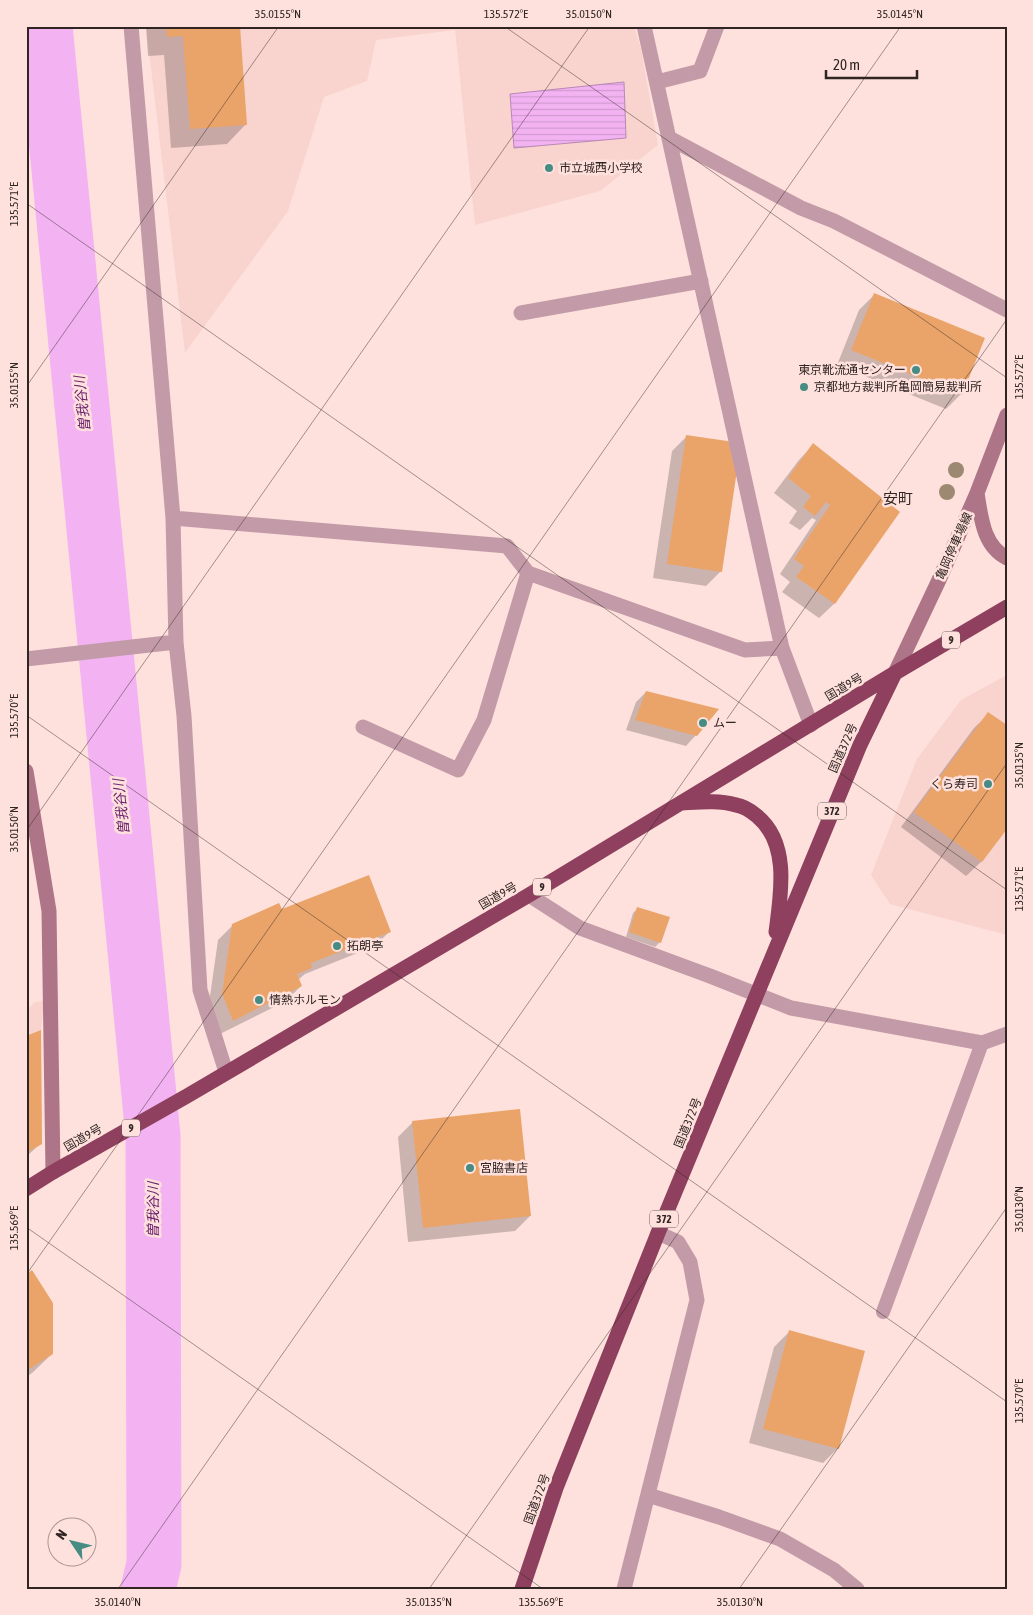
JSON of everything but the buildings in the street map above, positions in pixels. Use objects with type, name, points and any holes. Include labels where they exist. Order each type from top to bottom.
[{"type":"highway","name":"国道9号","points":[[26,1189],[529,895],[1007,607]]},
{"type":"highway","name":"国道372号","points":[[522,1589],[556,1488],[658,1233],[860,745],[895,673]]},
{"type":"highway","points":[[681,803],[717,802],[738,805],[753,812],[765,823],[774,836],[778,851],[780,873],[779,907],[774,951]]},
{"type":"street","points":[[131,26],[173,518],[176,642],[184,716],[200,990],[226,1072]]},
{"type":"street","points":[[644,26],[782,648],[811,725]]},
{"type":"street","points":[[657,82],[700,71],[717,26]]},
{"type":"street","points":[[669,138],[801,208],[834,221],[1007,310]]},
{"type":"street","points":[[521,313],[701,281]]},
{"type":"street","name":"亀岡停車場線","points":[[895,673],[977,493],[1007,415]]},
{"type":"street","points":[[977,493],[987,538],[1007,558]]},
{"type":"street","points":[[173,518],[507,546],[528,573],[745,650],[782,648]]},
{"type":"street","points":[[363,727],[458,770],[484,720],[528,573]]},
{"type":"street","points":[[31,658],[176,642]]},
{"type":"street","points":[[26,772],[50,912],[53,1172]]},
{"type":"street","points":[[529,895],[580,928],[791,1008],[982,1043],[1007,1034]]},
{"type":"street","points":[[624,1589],[697,1300],[690,1262],[678,1242],[658,1233]]},
{"type":"street","points":[[648,1495],[719,1516],[780,1539],[834,1570],[857,1589]]},
{"type":"lane","points":[[883,1312],[982,1043]]},
{"type":"shaded area","name":"市立城西小学校","points":[[146,26],[634,26],[641,49],[658,145],[600,191],[475,225],[455,30],[376,40],[367,81],[324,97],[288,211],[185,353]]},
{"type":"shaded area","points":[[624,82],[626,138],[514,148],[510,94]]},
{"type":"shaded area","points":[[1007,675],[1007,935],[890,904],[871,875],[917,759],[961,700]]},
{"type":"shaded area","points":[[44,1001],[41,1030],[42,1144],[26,1153],[26,1011],[35,1002]]},
{"type":"waterway","name":"曽我谷川","points":[[45,26],[153,1136],[154,1564],[148,1589]]},
{"type":"place","name":"市立城西小学校","points":[[549,168]]},
{"type":"place","name":"東京靴流通センター","points":[[916,370]]},
{"type":"place","name":"京都地方裁判所亀岡簡易裁判所","points":[[804,387]]},
{"type":"place","name":"ムー","points":[[703,723]]},
{"type":"place","name":"くら寿司","points":[[988,784]]},
{"type":"place","name":"拓朗亭","points":[[337,946]]},
{"type":"place","name":"情熱ホルモン","points":[[259,1000]]},
{"type":"place","name":"宮脇書店","points":[[470,1168]]},
{"type":"district","name":"安町","points":[[898,498]]}]
